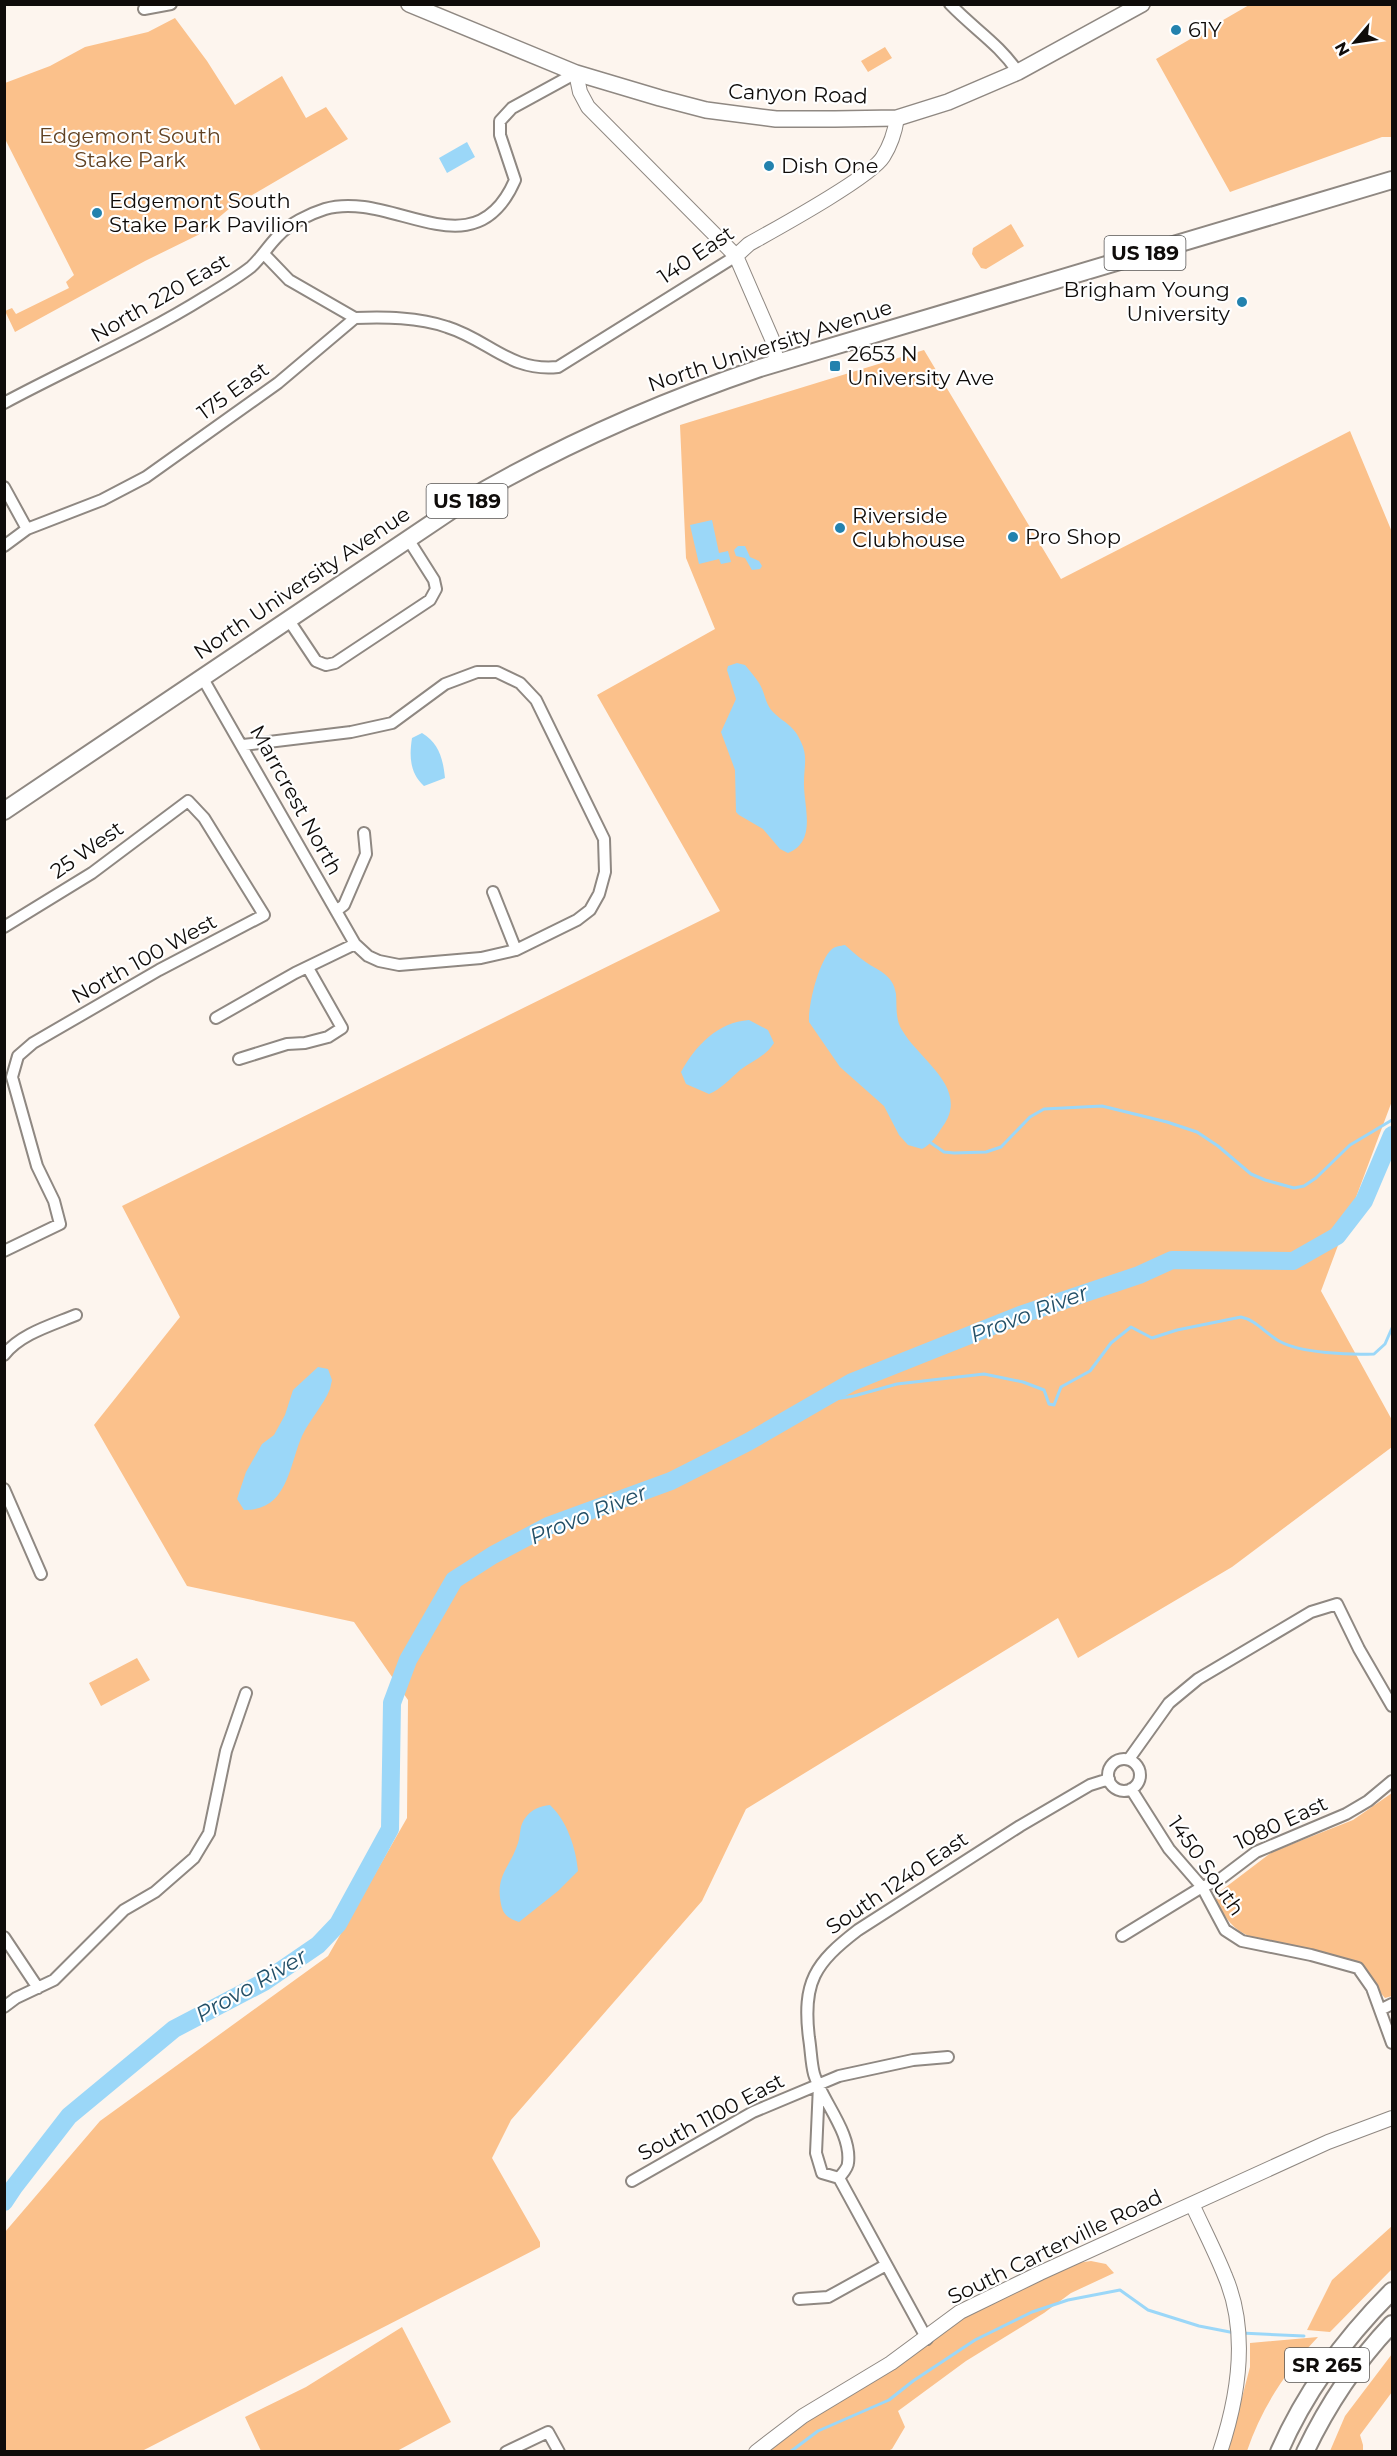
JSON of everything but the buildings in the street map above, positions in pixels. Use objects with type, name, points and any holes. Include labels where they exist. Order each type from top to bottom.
[{"type":"main road","name":"Canyon Road","points":[[409,4],[576,73],[706,110],[776,119],[897,118],[948,102],[1018,72],[1142,4]]},
{"type":"main road","name":"North University Avenue","points":[[4,811],[484,490],[602,429],[666,402],[777,363],[1392,180]]},
{"type":"main road","name":"SR 265","points":[[1279,2451],[1296,2416],[1324,2370],[1354,2331],[1392,2291]]},
{"type":"main road","name":"SR 265","points":[[1305,2451],[1340,2388],[1362,2357],[1392,2324]]},
{"type":"street","points":[[144,9],[171,4]]},
{"type":"street","points":[[950,4],[974,29],[999,47],[1018,72]]},
{"type":"street","points":[[576,73],[580,92],[588,107],[736,256],[772,339],[777,363]]},
{"type":"street","name":"North 220 East","points":[[4,403],[42,382],[85,363],[204,298],[250,267],[264,254],[278,235],[327,208],[356,206],[444,226],[460,227],[482,220],[497,211],[508,198],[515,180],[500,135],[500,121],[512,108],[576,73]]},
{"type":"street","name":"140 East","points":[[355,318],[404,318],[446,326],[472,337],[518,363],[540,369],[558,367],[736,256],[749,244],[863,175],[882,159],[897,118]]},
{"type":"street","points":[[264,254],[289,280],[355,318]]},
{"type":"street","name":"175 East","points":[[4,546],[27,529],[102,500],[146,477],[278,383],[355,318]]},
{"type":"street","points":[[4,487],[27,529]]},
{"type":"street","points":[[288,619],[316,661],[326,665],[335,663],[430,600],[436,589],[434,579],[408,539]]},
{"type":"street","points":[[216,1018],[295,973],[354,944],[368,956],[399,965],[481,958],[516,950],[577,920],[590,909],[599,894],[605,872],[604,839],[536,700],[520,683],[497,672],[477,672],[445,684],[392,723],[351,732],[243,745]]},
{"type":"street","name":"Marrcrest North","points":[[202,677],[243,745],[354,944]]},
{"type":"street","name":"25 West","points":[[4,927],[92,873],[188,801],[204,818],[264,915]]},
{"type":"street","points":[[336,910],[344,905],[366,854],[364,833]]},
{"type":"street","points":[[493,892],[516,950]]},
{"type":"street","name":"North 100 West","points":[[10,1096],[15,1061],[25,1048],[159,970],[264,915]]},
{"type":"street","points":[[239,1059],[287,1044],[306,1043],[328,1037],[342,1029],[308,968]]},
{"type":"street","points":[[4,1251],[60,1224],[54,1201],[37,1166],[10,1096]]},
{"type":"street","points":[[4,1355],[11,1346],[22,1339],[76,1315]]},
{"type":"street","points":[[4,1489],[41,1574]]},
{"type":"street","points":[[1129,1759],[1168,1703],[1198,1679],[1311,1612],[1337,1604],[1359,1649],[1392,1706]]},
{"type":"street","points":[[4,2007],[16,1998],[54,1980],[124,1910],[155,1892],[184,1868],[202,1847],[212,1823],[232,1729],[246,1693]]},
{"type":"street","points":[[1122,1758],[1129,1759],[1138,1767],[1140,1773],[1137,1785],[1131,1789],[1120,1790],[1114,1787],[1109,1779],[1109,1770],[1112,1764],[1122,1758]]},
{"type":"street","name":"South 1240 East","points":[[819,2085],[814,2073],[806,2006],[818,1966],[834,1948],[858,1930],[1020,1826],[1090,1785],[1109,1779]]},
{"type":"street","name":"1080 East","points":[[1122,1936],[1202,1887],[1219,1880],[1256,1852],[1346,1814],[1368,1801],[1392,1780]]},
{"type":"street","name":"1450 South","points":[[1131,1789],[1168,1849],[1202,1887],[1224,1930],[1242,1941],[1322,1957],[1358,1968],[1372,1988],[1392,2043]]},
{"type":"street","points":[[4,1937],[38,1988]]},
{"type":"street","points":[[1380,2010],[1392,2004]]},
{"type":"street","name":"South 1100 East","points":[[632,2181],[753,2112],[838,2076],[913,2060],[948,2057]]},
{"type":"street","points":[[819,2085],[816,2153],[822,2173],[839,2178],[927,2339]]},
{"type":"street","points":[[819,2085],[833,2110],[847,2147],[849,2164],[839,2178]]},
{"type":"street","name":"South Carterville Road","points":[[756,2451],[803,2416],[927,2339],[960,2312],[1328,2142],[1392,2118]]},
{"type":"street","points":[[1192,2204],[1226,2277],[1237,2316],[1240,2372],[1220,2451]]},
{"type":"street","points":[[799,2299],[828,2297],[886,2265]]},
{"type":"street","points":[[506,2451],[548,2432],[559,2451]]},
{"type":"green space","points":[[1249,5],[1392,5],[1392,137],[1382,137],[1230,192],[1156,59]]},
{"type":"green space","name":"Edgemont South Stake Park","points":[[175,18],[207,61],[235,105],[282,76],[306,118],[326,107],[348,139],[230,208],[198,235],[145,261],[15,332],[5,311],[12,308],[16,314],[69,288],[66,282],[74,275],[5,139],[5,83],[50,66],[85,47],[148,32]]},
{"type":"green space","points":[[885,47],[892,58],[868,72],[861,61]]},
{"type":"green space","points":[[1011,224],[1024,246],[986,269],[981,268],[972,254],[973,248]]},
{"type":"green space","points":[[924,350],[1061,579],[1350,431],[1392,532],[1392,1101],[1321,1291],[1392,1420],[1392,1447],[1232,1567],[1078,1658],[1058,1618],[746,1809],[702,1901],[511,2120],[492,2158],[540,2242],[540,2247],[142,2451],[5,2452],[5,2232],[100,2121],[328,1956],[407,1818],[408,1700],[354,1622],[187,1586],[94,1425],[180,1317],[122,1206],[720,911],[597,695],[715,629],[686,558],[680,425]]},
{"type":"green space","points":[[137,1658],[150,1680],[101,1706],[89,1683]]},
{"type":"green space","points":[[1392,1793],[1392,1996],[1385,1998],[1354,1963],[1343,1958],[1251,1937],[1234,1927],[1226,1917],[1216,1900],[1218,1893],[1272,1852],[1353,1820]]},
{"type":"green space","points":[[1392,2226],[1392,2269],[1330,2332],[1307,2330],[1332,2280]]},
{"type":"green space","points":[[1091,2261],[1106,2264],[1114,2273],[1071,2293],[1044,2313],[966,2361],[898,2411],[905,2427],[892,2449],[888,2451],[762,2452],[811,2416],[876,2380],[957,2321],[1077,2263]]},
{"type":"green space","points":[[402,2327],[451,2422],[397,2451],[261,2451],[245,2417],[306,2387]]},
{"type":"green space","points":[[1318,2337],[1276,2390],[1260,2419],[1247,2451],[1228,2451],[1250,2367],[1250,2343]]},
{"type":"green space","points":[[1392,2354],[1392,2392],[1360,2435],[1363,2451],[1330,2451],[1345,2416]]},
{"type":"water","points":[[467,142],[475,157],[447,173],[439,158]]},
{"type":"water","points":[[712,520],[719,553],[728,551],[731,562],[721,564],[719,559],[699,564],[690,525]]},
{"type":"water","points":[[738,546],[745,546],[750,557],[759,561],[762,566],[760,569],[752,570],[745,558],[736,556],[734,550]]},
{"type":"water","points":[[737,663],[745,665],[761,687],[770,709],[789,725],[803,747],[806,831],[803,840],[788,853],[780,849],[763,829],[736,812],[735,770],[721,732],[736,699],[727,670],[728,666]]},
{"type":"water","points":[[422,733],[428,737],[439,752],[445,778],[424,786],[413,770],[411,758],[412,738]]},
{"type":"water","points":[[845,945],[892,981],[900,1026],[947,1087],[951,1099],[950,1112],[936,1136],[929,1145],[922,1149],[908,1145],[899,1135],[884,1106],[840,1067],[809,1022],[812,994],[823,963],[832,949]]},
{"type":"water","points":[[749,1020],[768,1030],[774,1043],[767,1052],[709,1094],[686,1084],[681,1072],[700,1045],[727,1025]]},
{"type":"water","points":[[318,1367],[328,1369],[332,1380],[330,1389],[302,1436],[285,1484],[270,1503],[259,1508],[244,1510],[237,1499],[246,1472],[262,1444],[274,1435],[285,1415],[293,1390]]},
{"type":"water","points":[[550,1805],[570,1835],[578,1871],[558,1891],[519,1922],[507,1916],[503,1911],[500,1886],[504,1872],[515,1852],[524,1820],[534,1810]]},
{"type":"waterway","points":[[931,1143],[944,1152],[986,1152],[1001,1147],[1030,1117],[1044,1109],[1102,1106],[1197,1132],[1218,1146],[1251,1174],[1294,1188],[1304,1186],[1316,1178],[1350,1145],[1392,1120]]},
{"type":"waterway","name":"Provo River","points":[[4,2202],[69,2116],[174,2029],[264,1982],[318,1945],[338,1924],[390,1829],[392,1703],[408,1660],[454,1580],[493,1555],[548,1526],[671,1481],[748,1442],[852,1382],[1020,1315],[1139,1275],[1172,1260],[1293,1261],[1337,1236],[1364,1201],[1392,1135]]},
{"type":"waterway","points":[[816,1402],[854,1396],[897,1384],[984,1374],[1023,1382],[1044,1390],[1049,1404],[1054,1405],[1061,1387],[1090,1371],[1111,1343],[1131,1327],[1152,1338],[1177,1330],[1241,1317],[1252,1321],[1276,1339],[1290,1346],[1326,1352],[1364,1354],[1374,1354],[1385,1344],[1392,1328]]},
{"type":"waterway","points":[[790,2452],[818,2431],[889,2400],[913,2381],[975,2340],[1032,2312],[1068,2300],[1120,2290],[1148,2310],[1199,2326],[1235,2333]]},
{"type":"waterway","points":[[1241,2333],[1304,2336]]},
{"type":"place","name":"61Y","points":[[1176,30]]},
{"type":"place","name":"Dish One","points":[[769,166]]},
{"type":"place","name":"Edgemont South Stake Park Pavilion","points":[[97,213]]},
{"type":"place","name":"Brigham Young University","points":[[1242,302]]},
{"type":"place","name":"2653 N University Ave","points":[[835,366]]},
{"type":"place","name":"Riverside Clubhouse","points":[[840,528]]},
{"type":"place","name":"Pro Shop","points":[[1013,537]]}]
